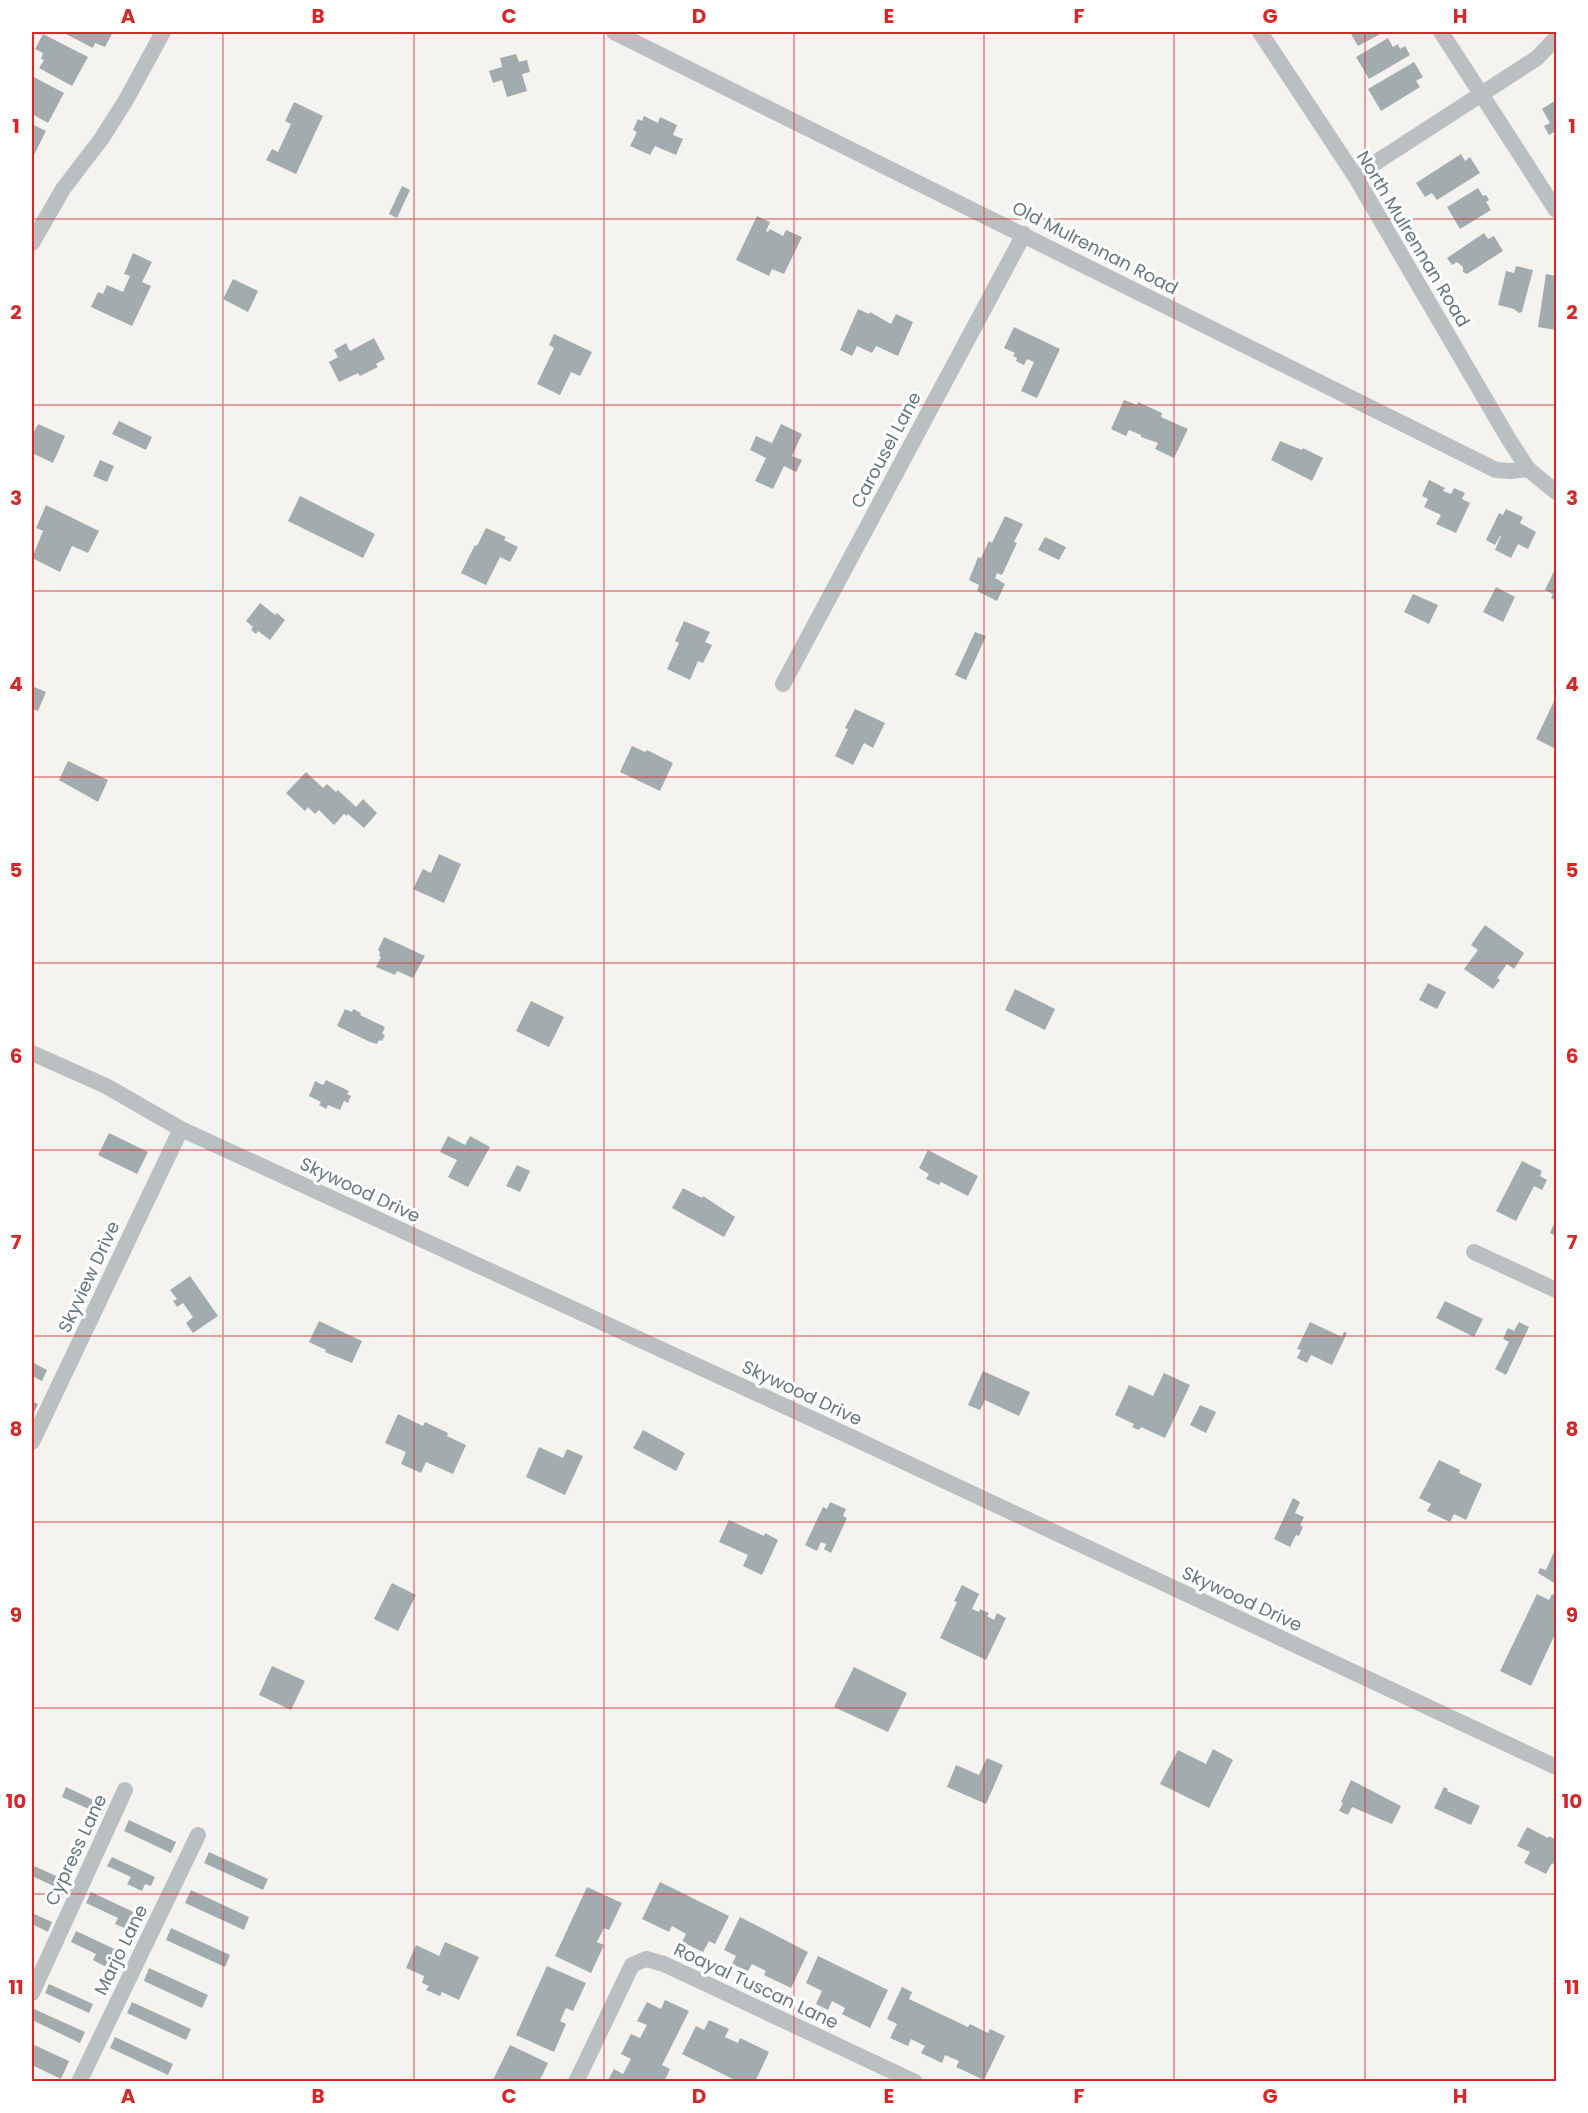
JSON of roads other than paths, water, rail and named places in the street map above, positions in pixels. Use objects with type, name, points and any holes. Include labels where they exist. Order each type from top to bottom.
[{"type":"street","points":[[32,243],[63,189],[102,138],[126,100],[163,32]]},
{"type":"street","name":"Old Mulrennan Road","points":[[614,32],[1496,470],[1528,469]]},
{"type":"street","name":"North Mulrennan Road","points":[[1260,32],[1355,176],[1528,469]]},
{"type":"street","points":[[1441,32],[1556,210]]},
{"type":"street","points":[[1355,176],[1537,58],[1557,38]]},
{"type":"street","name":"Carousel Lane","points":[[783,684],[1024,234]]},
{"type":"street","points":[[1528,469],[1557,492]]},
{"type":"street","name":"Skywood Drive","points":[[32,1053],[106,1086],[181,1128],[817,1421],[1557,1767]]},
{"type":"street","name":"Skyview Drive","points":[[32,1442],[181,1128]]},
{"type":"street","points":[[1474,1252],[1557,1290]]},
{"type":"street","name":"Cypress Lane","points":[[32,1993],[125,1790]]},
{"type":"street","name":"Marjo Lane","points":[[79,2082],[198,1835]]},
{"type":"street","name":"Roayal Tuscan Lane","points":[[576,2082],[632,1965],[646,1959],[664,1964],[915,2082]]}]
